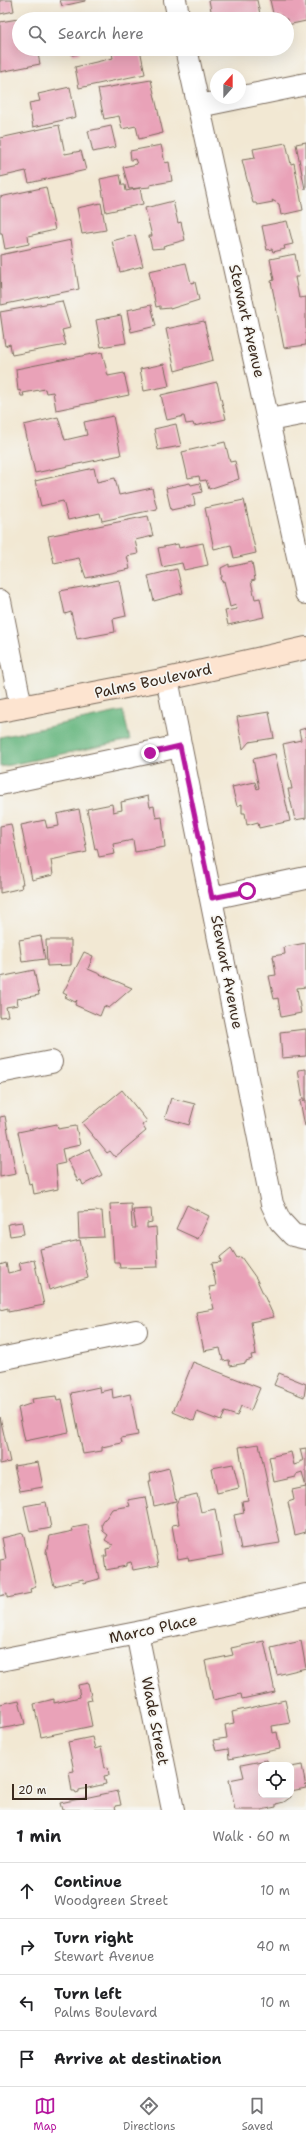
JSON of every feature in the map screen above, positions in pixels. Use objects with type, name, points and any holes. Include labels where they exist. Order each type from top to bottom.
[{"type":"street","points":[[175,0],[178,12]]},
{"type":"street","name":"Stewart Avenue","points":[[188,56],[306,593]]},
{"type":"street","points":[[199,106],[306,84]]},
{"type":"street","points":[[269,420],[306,413]]},
{"type":"street","points":[[0,601],[21,707]]},
{"type":"street","name":"Palms Boulevard","points":[[0,711],[167,679],[306,648]]},
{"type":"street","name":"Stewart Avenue","points":[[167,679],[272,1204],[280,1221],[300,1237]]},
{"type":"street","points":[[0,784],[180,746]]},
{"type":"street","points":[[212,898],[306,878]]},
{"type":"street","points":[[0,1072],[51,1062]]},
{"type":"street","points":[[0,1359],[136,1331]]},
{"type":"street","name":"Marco Place","points":[[0,1660],[137,1633],[306,1595]]},
{"type":"street","name":"Wade Street","points":[[137,1633],[173,1810]]},
{"type":"green space","points":[[123,711],[130,740],[0,767],[0,737]]},
{"type":"building","points":[[0,0],[12,0],[14,11],[0,14]]},
{"type":"building","points":[[60,0],[85,0],[85,1],[62,6]]},
{"type":"building","points":[[209,0],[257,0],[260,12],[211,12]]},
{"type":"building","points":[[270,0],[306,0],[306,21],[294,24],[294,12],[273,12]]},
{"type":"building","points":[[12,20],[12,56],[38,56],[40,64],[0,72],[0,22]]},
{"type":"building","points":[[113,56],[141,56],[145,74],[79,88],[75,67],[113,58]]},
{"type":"building","points":[[151,80],[163,133],[139,139],[136,126],[122,129],[119,116],[104,119],[98,89]]},
{"type":"building","points":[[70,87],[76,117],[33,127],[29,103],[40,101],[38,94]]},
{"type":"building","points":[[59,125],[65,154],[81,151],[86,170],[29,183],[26,171],[0,177],[0,138]]},
{"type":"building","points":[[111,126],[116,147],[93,152],[88,131]]},
{"type":"building","points":[[306,142],[306,189],[305,189],[296,144]]},
{"type":"building","points":[[286,143],[291,164],[294,163],[303,210],[281,215],[279,204],[272,200],[273,202],[257,205],[256,203],[253,203],[242,160],[255,158],[253,149]]},
{"type":"building","points":[[161,145],[165,163],[169,162],[172,181],[150,185],[150,187],[129,189],[123,167],[137,164],[135,159],[131,160],[130,151]]},
{"type":"building","points":[[120,175],[122,185],[125,185],[126,191],[140,188],[143,204],[106,212],[100,179]]},
{"type":"building","points":[[46,187],[55,230],[28,236],[29,244],[5,249],[2,233],[0,233],[0,197]]},
{"type":"building","points":[[173,201],[178,223],[181,222],[185,240],[163,246],[164,248],[152,249],[149,236],[152,236],[145,208]]},
{"type":"building","points":[[101,203],[106,230],[82,234],[77,208]]},
{"type":"building","points":[[287,221],[293,244],[284,246],[285,249],[273,252],[272,249],[267,250],[262,226]]},
{"type":"building","points":[[135,235],[143,266],[120,272],[112,241]]},
{"type":"building","points":[[71,240],[79,289],[1,305],[0,255]]},
{"type":"building","points":[[295,254],[299,277],[295,277],[299,298],[306,297],[306,345],[284,348],[271,281],[274,280],[270,259]]},
{"type":"building","points":[[186,263],[191,283],[195,282],[199,300],[170,309],[160,309],[160,306],[156,307],[149,271]]},
{"type":"building","points":[[62,301],[70,328],[62,330],[66,345],[12,355],[10,344],[5,346],[0,312]]},
{"type":"building","points":[[151,305],[156,326],[131,332],[127,310]]},
{"type":"building","points":[[121,315],[126,343],[101,347],[96,320]]},
{"type":"building","points":[[204,321],[213,360],[175,371],[166,329]]},
{"type":"building","points":[[102,352],[108,376],[124,373],[129,395],[56,410],[53,392],[46,393],[45,389],[23,393],[24,396],[21,396],[20,390],[18,391],[16,369]]},
{"type":"building","points":[[164,364],[169,386],[144,391],[140,369]]},
{"type":"building","points":[[217,382],[226,419],[194,426],[193,423],[186,424],[184,416],[167,420],[161,395]]},
{"type":"building","points":[[113,416],[121,455],[35,473],[24,425],[58,417],[65,440],[87,435],[84,422]]},
{"type":"building","points":[[176,424],[181,446],[158,450],[154,429]]},
{"type":"building","points":[[225,442],[230,462],[235,461],[239,479],[209,489],[206,480],[200,481],[199,476],[188,478],[182,452]]},
{"type":"building","points":[[94,468],[97,482],[115,478],[119,495],[152,488],[157,509],[102,521],[100,513],[68,520],[63,501],[41,506],[35,481]]},
{"type":"building","points":[[190,483],[191,485],[200,483],[202,492],[193,494],[195,505],[171,510],[166,488]]},
{"type":"building","points":[[244,500],[256,553],[234,558],[231,545],[214,549],[205,508]]},
{"type":"building","points":[[148,516],[153,536],[135,540],[138,554],[127,556],[130,569],[86,578],[79,558],[54,563],[48,536]]},
{"type":"building","points":[[203,543],[208,565],[184,570],[182,563],[162,567],[158,548],[178,544],[179,548]]},
{"type":"building","points":[[252,562],[255,580],[251,581],[255,599],[260,598],[264,617],[228,625],[225,611],[237,609],[236,605],[230,607],[224,581],[222,582],[221,568],[229,564],[229,567]]},
{"type":"building","points":[[177,569],[183,593],[154,601],[148,576]]},
{"type":"building","points":[[119,580],[126,616],[113,619],[115,632],[77,639],[71,612],[65,614],[60,591]]},
{"type":"building","points":[[269,712],[274,738],[249,742],[243,749],[237,717]]},
{"type":"building","points":[[306,728],[306,818],[295,820],[288,789],[292,789],[283,744],[301,740],[299,730]]},
{"type":"building","points":[[275,754],[290,821],[259,828],[258,822],[247,825],[245,813],[242,813],[242,804],[237,806],[232,787],[255,782],[257,789],[259,788],[253,759]]},
{"type":"building","points":[[148,796],[150,807],[154,806],[156,818],[162,817],[165,847],[135,852],[133,840],[113,844],[115,854],[99,857],[97,848],[95,849],[87,809],[112,804],[113,812],[122,810],[121,802]]},
{"type":"building","points":[[79,809],[87,852],[51,860],[53,875],[32,880],[21,825],[45,820],[47,828],[59,826],[57,814]]},
{"type":"building","points":[[11,824],[23,884],[21,884],[22,888],[0,893],[0,826]]},
{"type":"building","points":[[41,936],[45,959],[22,962],[19,940]]},
{"type":"building","points":[[46,940],[71,940],[71,965],[47,966]]},
{"type":"building","points":[[306,943],[306,987],[297,988],[301,1013],[281,1017],[278,998],[274,999],[269,976],[276,975],[273,956],[285,954],[284,947]]},
{"type":"building","points":[[84,952],[93,956],[88,969],[132,988],[109,1008],[104,1006],[100,1016],[75,1005],[77,1000],[75,1002],[65,997],[67,995],[63,993]]},
{"type":"building","points":[[34,970],[39,995],[17,999],[18,1005],[6,1007],[8,1016],[0,1017],[0,977]]},
{"type":"building","points":[[306,1029],[306,1056],[282,1058],[280,1032]]},
{"type":"building","points":[[306,1069],[306,1099],[303,1099],[298,1070]]},
{"type":"building","points":[[122,1090],[147,1121],[142,1125],[146,1131],[115,1157],[110,1151],[107,1153],[82,1123]]},
{"type":"building","points":[[171,1098],[195,1104],[189,1125],[165,1118]]},
{"type":"building","points":[[306,1100],[306,1126],[305,1126],[300,1101]]},
{"type":"building","points":[[5,1116],[16,1174],[0,1177],[0,1117]]},
{"type":"building","points":[[57,1124],[58,1129],[76,1126],[80,1145],[62,1149],[65,1163],[56,1165],[58,1189],[34,1194],[32,1183],[29,1184],[18,1132]]},
{"type":"building","points":[[89,1149],[102,1175],[83,1185],[81,1180],[78,1181],[67,1159]]},
{"type":"building","points":[[131,1203],[132,1228],[136,1228],[133,1210],[151,1209],[152,1222],[147,1223],[147,1228],[156,1227],[158,1267],[120,1268],[119,1262],[114,1262],[110,1204]]},
{"type":"building","points":[[187,1205],[209,1216],[198,1239],[176,1229]]},
{"type":"building","points":[[102,1211],[104,1237],[79,1238],[78,1212]]},
{"type":"building","points":[[22,1222],[24,1234],[10,1236],[8,1224]]},
{"type":"building","points":[[80,1240],[88,1278],[49,1290],[40,1249]]},
{"type":"building","points":[[231,1248],[237,1258],[241,1257],[256,1278],[274,1317],[251,1322],[256,1354],[251,1355],[252,1359],[246,1361],[246,1363],[230,1366],[229,1360],[223,1361],[220,1348],[204,1351],[196,1312],[214,1309],[209,1287],[216,1286],[212,1263],[221,1262],[220,1257]]},
{"type":"building","points":[[34,1260],[44,1305],[8,1312],[8,1308],[0,1310],[0,1265],[6,1263],[8,1273],[21,1270],[19,1263]]},
{"type":"building","points":[[193,1362],[260,1388],[251,1410],[241,1406],[237,1416],[225,1412],[221,1421],[197,1412],[194,1421],[173,1412]]},
{"type":"building","points":[[279,1373],[306,1384],[304,1397],[274,1385]]},
{"type":"building","points":[[99,1387],[100,1392],[112,1389],[113,1398],[130,1394],[138,1435],[121,1438],[122,1443],[102,1447],[102,1451],[83,1454],[71,1393]]},
{"type":"building","points":[[56,1396],[57,1400],[62,1399],[69,1432],[25,1441],[18,1408],[33,1403],[32,1399]]},
{"type":"building","points":[[0,1417],[10,1462],[0,1464]]},
{"type":"building","points":[[259,1444],[280,1543],[241,1549],[234,1515],[244,1513],[242,1501],[248,1500],[239,1447]]},
{"type":"building","points":[[306,1448],[306,1487],[302,1473],[296,1475],[296,1477],[274,1482],[269,1457],[291,1452],[294,1465],[300,1463],[300,1461],[303,1461],[300,1449]]},
{"type":"building","points":[[38,1462],[43,1487],[20,1491],[14,1466]]},
{"type":"building","points":[[233,1464],[239,1488],[217,1493],[212,1468]]},
{"type":"building","points":[[169,1468],[176,1501],[154,1506],[149,1481],[151,1481],[150,1473]]},
{"type":"building","points":[[306,1487],[306,1532],[295,1535],[288,1502],[294,1500],[292,1490]]},
{"type":"building","points":[[197,1494],[201,1512],[215,1509],[223,1555],[189,1561],[188,1557],[178,1559],[172,1525],[179,1524],[176,1504],[179,1498]]},
{"type":"building","points":[[145,1497],[159,1565],[133,1570],[131,1562],[126,1563],[126,1566],[106,1570],[104,1556],[107,1556],[106,1549],[111,1548],[113,1545],[105,1540],[108,1535],[103,1531],[102,1524],[112,1509],[130,1506],[128,1500]]},
{"type":"building","points":[[46,1502],[51,1528],[30,1532],[24,1506]]},
{"type":"building","points":[[88,1525],[99,1579],[84,1583],[83,1579],[54,1586],[46,1552],[50,1536],[73,1531],[72,1528]]},
{"type":"building","points":[[23,1533],[36,1587],[30,1589],[31,1593],[7,1598],[7,1594],[0,1596],[0,1560],[6,1559],[2,1538]]},
{"type":"building","points":[[264,1641],[275,1692],[242,1699],[241,1694],[213,1700],[205,1661],[233,1655],[231,1648]]},
{"type":"building","points":[[301,1641],[306,1668],[277,1675],[271,1648]]},
{"type":"building","points":[[88,1683],[92,1700],[87,1701],[92,1726],[41,1737],[34,1704],[54,1699],[54,1703],[80,1697],[78,1685]]},
{"type":"building","points":[[19,1700],[25,1724],[0,1729],[0,1704]]},
{"type":"building","points":[[285,1700],[290,1723],[272,1726],[273,1733],[277,1732],[280,1749],[229,1759],[228,1749],[216,1751],[213,1740],[227,1738],[225,1725],[234,1723],[232,1712]]},
{"type":"building","points":[[92,1737],[95,1749],[101,1747],[105,1768],[108,1767],[109,1775],[104,1776],[106,1784],[79,1790],[79,1792],[76,1793],[75,1791],[72,1791],[69,1772],[74,1771],[68,1742]]},
{"type":"building","points":[[267,1760],[267,1762],[258,1762],[258,1798],[290,1798],[284,1802],[276,1804],[276,1807],[261,1810],[235,1810],[229,1780],[244,1777],[241,1765]]},
{"type":"building","points":[[302,1765],[306,1788],[294,1790],[294,1766]]},
{"type":"building","points":[[118,1791],[121,1805],[115,1806],[116,1810],[62,1810],[60,1803]]},
{"type":"route","points":[[150,753],[180,746],[212,898],[247,891]]}]
